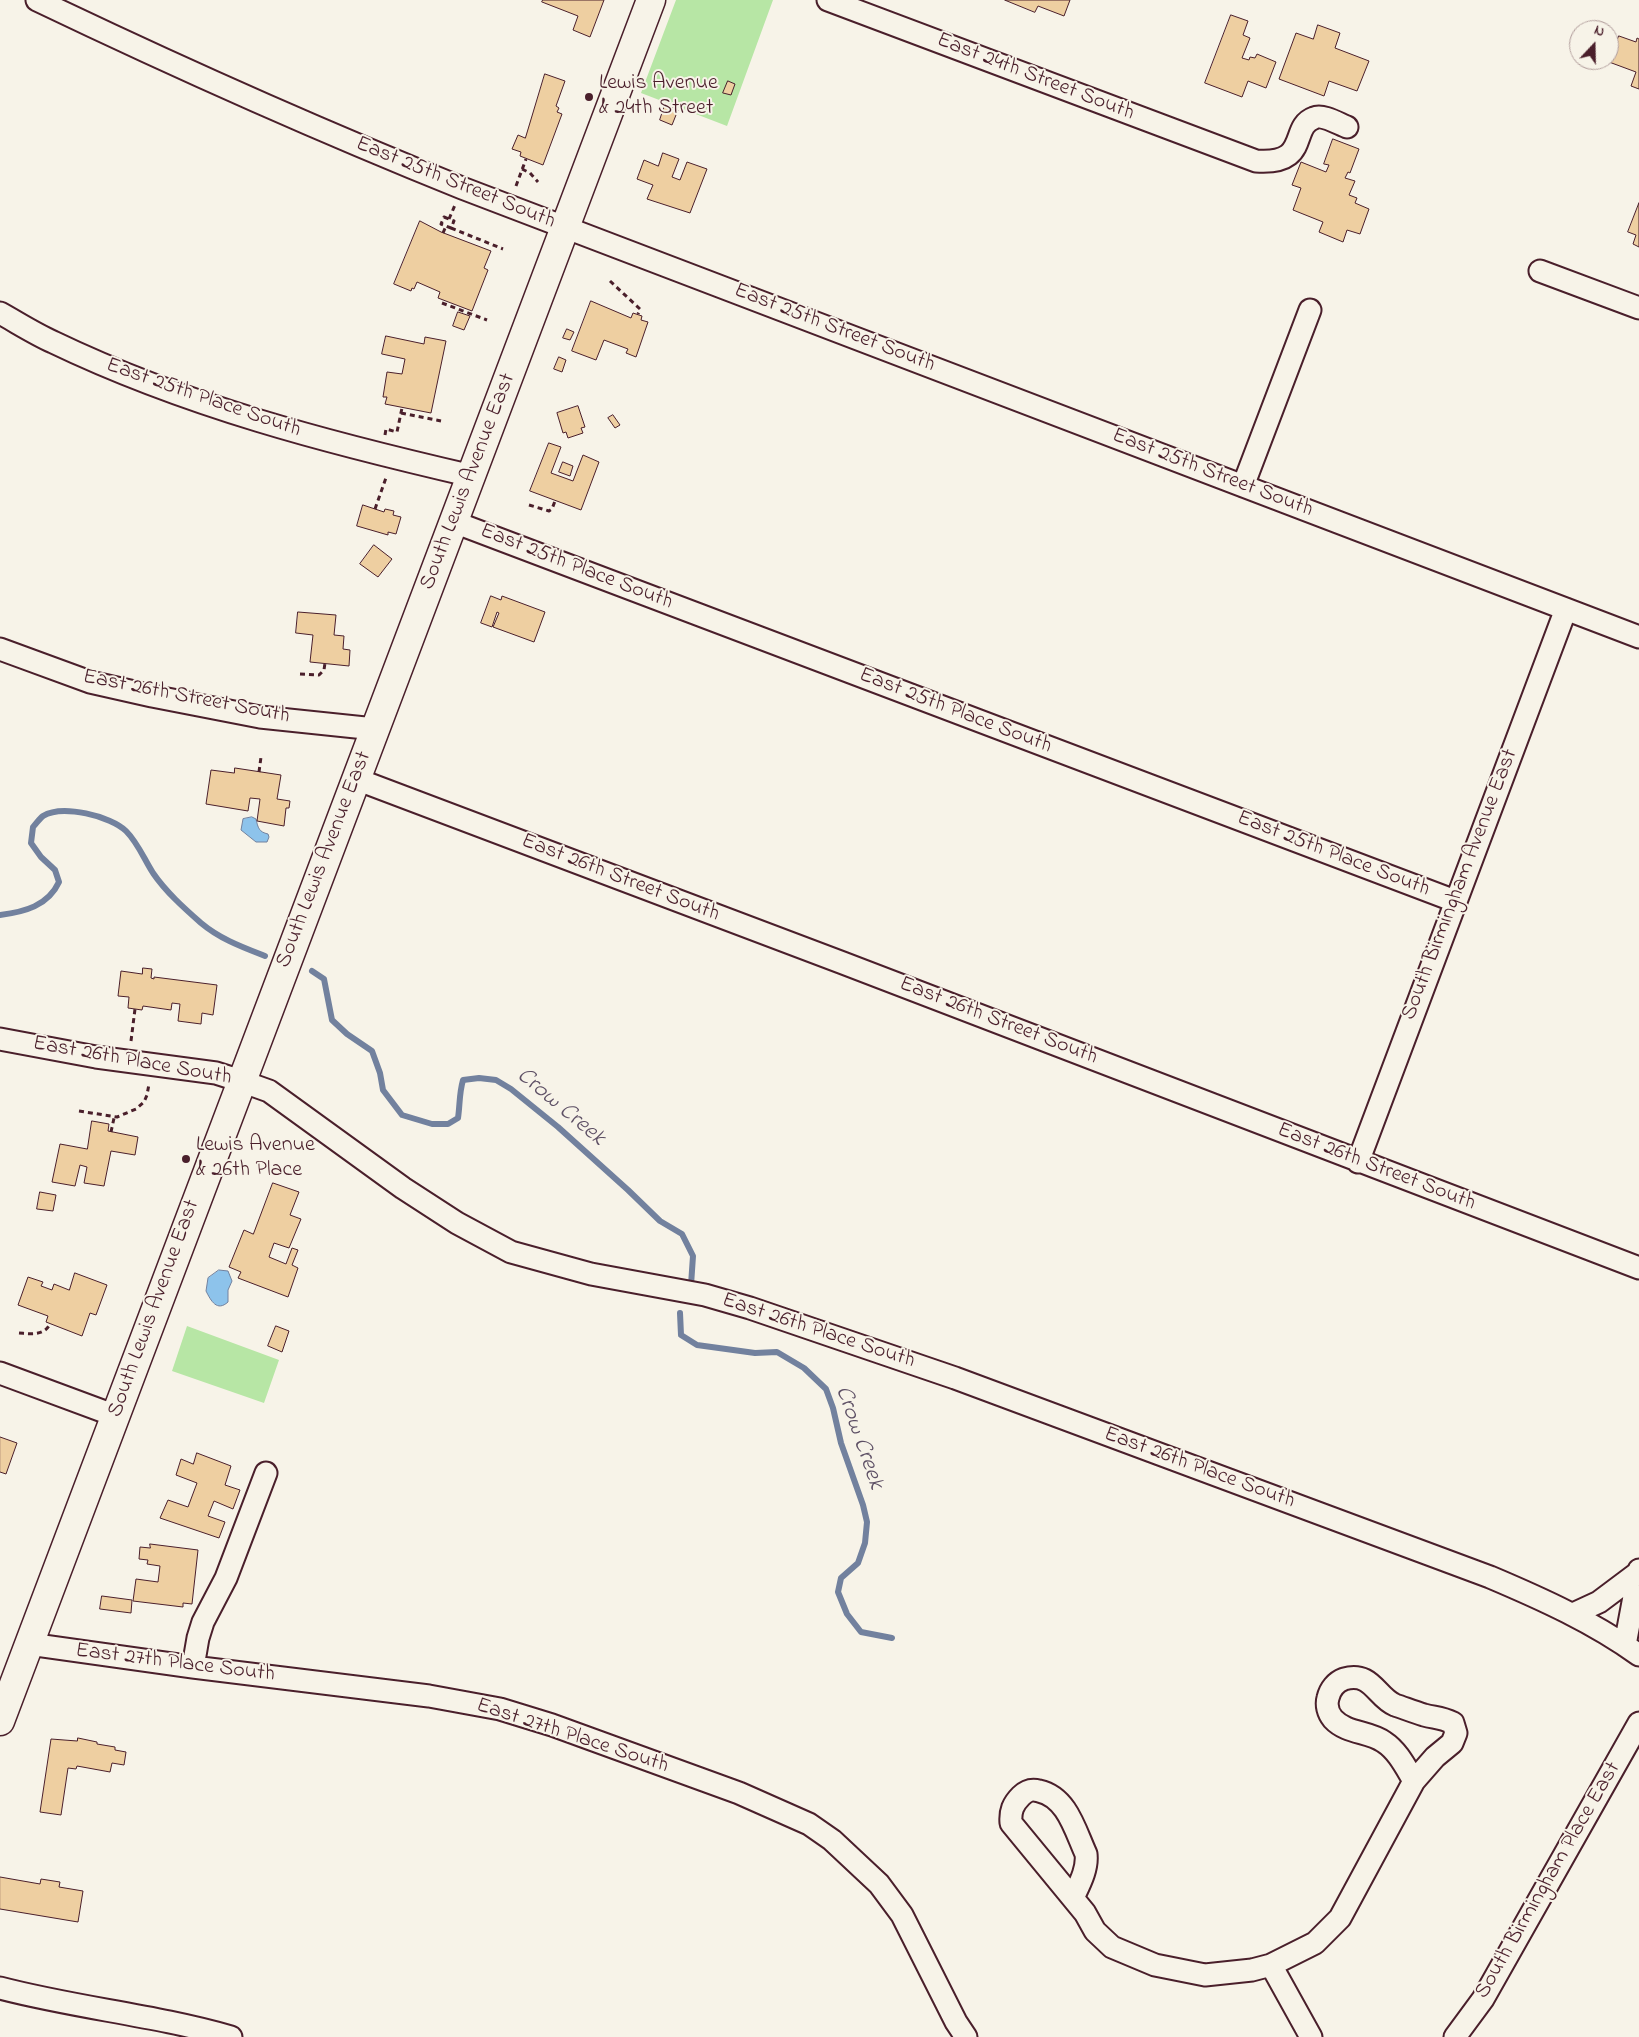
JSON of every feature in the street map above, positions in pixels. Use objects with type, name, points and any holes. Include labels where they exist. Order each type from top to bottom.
[{"type":"main road","name":"South Lewis Avenue East","points":[[0,1721],[651,0]]},
{"type":"street","name":"East 25th Street South","points":[[37,0],[148,54],[284,115],[509,207],[1639,637]]},
{"type":"street","name":"East 24th Street South","points":[[828,0],[1256,161],[1271,162],[1285,158],[1295,149],[1306,124],[1315,117],[1324,118],[1347,127]]},
{"type":"street","points":[[1540,271],[1639,308]]},
{"type":"street","points":[[1243,486],[1310,310]]},
{"type":"street","name":"East 25th Place South","points":[[0,313],[52,342],[116,370],[184,396],[278,428],[472,476]]},
{"type":"street","name":"East 25th Place South","points":[[454,522],[1455,901]]},
{"type":"street","name":"South Birmingham Avenue East","points":[[1358,1162],[1566,609]]},
{"type":"street","name":"East 26th Street South","points":[[0,649],[90,682],[152,696],[260,717],[375,729]]},
{"type":"street","name":"East 26th Street South","points":[[356,779],[843,962],[1358,1162],[1639,1268]]},
{"type":"street","name":"East 26th Place South","points":[[0,1039],[128,1062],[216,1073],[241,1080],[269,1092],[403,1188],[456,1223],[512,1252],[591,1274],[705,1294],[946,1374],[1481,1574],[1572,1614],[1632,1650]]},
{"type":"street","points":[[0,1373],[116,1416]]},
{"type":"street","points":[[193,1667],[198,1638],[204,1622],[226,1578],[266,1474]]},
{"type":"street","points":[[1572,1614],[1599,1602],[1639,1571]]},
{"type":"street","points":[[1632,1650],[1639,1571]]},
{"type":"street","name":"East 27th Place South","points":[[29,1644],[193,1667],[429,1696],[500,1709],[552,1725],[739,1793],[809,1824],[832,1840],[879,1884],[902,1915],[956,2022],[966,2037]]},
{"type":"street","points":[[1073,1898],[1085,1869],[1086,1854],[1059,1800],[1050,1794],[1031,1789],[1024,1792],[1015,1802],[1010,1814],[1011,1823],[1073,1898],[1104,1942],[1155,1965],[1205,1975],[1252,1970],[1271,1965],[1315,1943],[1340,1918],[1414,1781],[1434,1757],[1452,1743],[1456,1733],[1453,1723],[1442,1717],[1425,1715],[1393,1704],[1372,1684],[1363,1679],[1353,1676],[1340,1680],[1332,1688],[1327,1700],[1328,1711],[1333,1719],[1345,1728],[1384,1741],[1395,1752],[1414,1781]]},
{"type":"street","name":"South Birmingham Place East","points":[[1455,2037],[1483,1999],[1639,1723]]},
{"type":"street","points":[[1271,1965],[1311,2037]]},
{"type":"street","points":[[0,1988],[65,2004],[159,2019],[231,2037]]},
{"type":"path","points":[[509,207],[526,158]]},
{"type":"path","points":[[522,169],[530,173],[538,182]]},
{"type":"path","points":[[451,228],[454,221],[444,217],[441,224],[503,249]]},
{"type":"path","points":[[443,232],[446,226]]},
{"type":"path","points":[[610,281],[640,309],[638,314]]},
{"type":"path","points":[[442,303],[487,320]]},
{"type":"path","points":[[375,509],[387,456],[386,429],[397,432],[402,408]]},
{"type":"path","points":[[401,413],[441,421]]},
{"type":"path","points":[[529,505],[549,511],[552,509],[555,501]]},
{"type":"path","points":[[300,674],[319,675],[324,670],[325,663]]},
{"type":"path","points":[[259,772],[261,757]]},
{"type":"path","points":[[128,1062],[135,1009]]},
{"type":"path","points":[[79,1111],[114,1118],[136,1109],[144,1102],[149,1087]]},
{"type":"path","points":[[111,1132],[114,1118]]},
{"type":"path","points":[[19,1333],[35,1334],[43,1332],[50,1324]]},
{"type":"green space","points":[[676,0],[773,0],[727,126],[641,93]]},
{"type":"green space","points":[[187,1326],[279,1360],[264,1403],[172,1371]]},
{"type":"water","points":[[252,817],[256,819],[261,831],[268,834],[267,842],[256,842],[241,830],[243,819]]},
{"type":"water","points":[[219,1270],[228,1271],[232,1281],[228,1290],[228,1302],[221,1306],[212,1302],[206,1291],[208,1278]]},
{"type":"building","points":[[543,0],[604,0],[590,37],[573,30],[578,16],[542,2]]},
{"type":"building","points":[[1005,0],[1070,0],[1064,16],[1038,6],[1035,12]]},
{"type":"building","points":[[1231,15],[1248,21],[1243,35],[1250,38],[1242,58],[1249,60],[1250,57],[1255,58],[1257,54],[1276,62],[1266,88],[1248,81],[1242,97],[1205,83]]},
{"type":"building","points":[[1318,25],[1340,33],[1335,48],[1369,61],[1357,91],[1329,81],[1324,96],[1279,79],[1296,33],[1313,39]]},
{"type":"building","points":[[1619,36],[1636,42],[1637,38],[1639,39],[1639,89],[1631,86],[1636,72],[1619,66]]},
{"type":"building","points":[[545,74],[565,81],[556,106],[559,108],[557,112],[562,114],[543,165],[520,156],[521,152],[512,149],[518,135],[525,138]]},
{"type":"building","points":[[728,81],[735,84],[731,95],[723,93]]},
{"type":"building","points":[[665,105],[678,110],[672,125],[660,120]]},
{"type":"building","points":[[1333,139],[1359,149],[1350,173],[1348,172],[1345,178],[1355,181],[1349,195],[1357,198],[1355,203],[1369,209],[1360,234],[1347,230],[1343,242],[1319,232],[1323,222],[1293,210],[1301,188],[1292,185],[1301,162],[1326,172],[1329,165],[1324,164]]},
{"type":"building","points":[[663,153],[679,159],[672,177],[680,180],[687,162],[707,169],[690,213],[647,199],[653,185],[637,179],[644,160],[658,166]]},
{"type":"building","points":[[1639,203],[1639,247],[1633,244],[1636,235],[1628,232]]},
{"type":"building","points":[[420,221],[441,232],[491,251],[484,268],[488,270],[472,311],[438,298],[440,292],[417,282],[411,291],[394,284]]},
{"type":"building","points":[[591,301],[631,318],[633,313],[642,316],[641,320],[648,322],[636,357],[626,353],[628,349],[604,340],[596,360],[572,351]]},
{"type":"building","points":[[458,312],[470,316],[464,330],[453,326]]},
{"type":"building","points":[[567,329],[574,332],[570,340],[563,338]]},
{"type":"building","points":[[386,336],[424,344],[425,337],[446,341],[431,413],[385,404],[387,397],[383,397],[387,372],[402,374],[405,359],[382,354]]},
{"type":"building","points":[[559,357],[566,360],[562,372],[554,369]]},
{"type":"building","points":[[578,406],[585,427],[581,428],[583,433],[568,438],[566,432],[563,433],[557,413]]},
{"type":"building","points":[[613,415],[620,425],[615,428],[608,418]]},
{"type":"building","points":[[549,443],[561,447],[551,473],[573,481],[583,455],[599,462],[581,510],[530,491]]},
{"type":"building","points":[[563,462],[573,466],[570,476],[559,472]]},
{"type":"building","points":[[363,505],[384,512],[385,509],[394,511],[393,515],[401,517],[396,534],[388,532],[388,535],[357,526]]},
{"type":"building","points":[[374,545],[392,559],[378,577],[360,564]]},
{"type":"building","points":[[491,596],[501,600],[502,596],[545,612],[534,642],[493,627],[499,613],[497,612],[492,627],[481,623]]},
{"type":"building","points":[[298,612],[336,615],[334,635],[344,636],[343,649],[350,650],[349,666],[310,662],[313,635],[296,633]]},
{"type":"building","points":[[235,768],[281,775],[277,799],[290,801],[289,808],[286,808],[284,826],[257,821],[260,799],[250,798],[248,811],[206,804],[211,770],[234,773]]},
{"type":"building","points":[[143,968],[152,969],[151,978],[154,979],[154,977],[217,985],[213,1015],[202,1013],[201,1024],[178,1021],[180,1004],[172,1003],[171,1010],[143,1006],[142,1010],[128,1008],[129,997],[118,996],[121,971],[142,974]]},
{"type":"building","points":[[92,1121],[109,1124],[108,1131],[138,1137],[135,1155],[111,1151],[104,1186],[84,1183],[87,1167],[80,1165],[75,1186],[52,1182],[60,1144],[87,1149]]},
{"type":"building","points":[[273,1183],[299,1192],[290,1215],[301,1219],[289,1248],[274,1243],[269,1257],[286,1264],[292,1248],[298,1250],[292,1265],[298,1268],[288,1297],[238,1278],[241,1272],[229,1267],[244,1230],[253,1234]]},
{"type":"building","points":[[40,1192],[56,1195],[53,1211],[37,1209]]},
{"type":"building","points":[[75,1273],[107,1285],[96,1315],[90,1313],[82,1336],[46,1322],[48,1316],[18,1305],[28,1277],[43,1282],[41,1286],[52,1290],[54,1284],[69,1290]]},
{"type":"building","points":[[276,1326],[289,1331],[282,1352],[268,1346]]},
{"type":"building","points":[[0,1437],[17,1443],[6,1474],[0,1472]]},
{"type":"building","points":[[197,1453],[231,1466],[225,1485],[240,1490],[233,1509],[214,1501],[208,1516],[225,1522],[219,1538],[160,1518],[168,1500],[188,1507],[197,1483],[176,1475],[181,1459],[193,1464]]},
{"type":"building","points":[[150,1544],[198,1550],[192,1604],[183,1603],[183,1607],[133,1601],[136,1579],[158,1582],[160,1566],[147,1564],[148,1560],[139,1559],[140,1547],[150,1548]]},
{"type":"building","points":[[102,1596],[132,1600],[131,1613],[100,1609]]},
{"type":"building","points":[[78,1738],[115,1747],[115,1750],[126,1752],[124,1765],[112,1763],[110,1772],[77,1766],[76,1769],[68,1768],[61,1815],[40,1812],[51,1739],[77,1741]]},
{"type":"building","points":[[0,1877],[40,1884],[41,1879],[60,1882],[59,1887],[83,1891],[78,1922],[0,1909]]},
{"type":"waterway","name":"Crow Creek","points":[[0,915],[26,910],[42,902],[49,897],[59,882],[55,870],[41,857],[31,843],[33,827],[43,816],[51,813],[62,811],[86,813],[98,816],[126,831],[158,880],[208,929],[240,946],[265,956]]},
{"type":"waterway","name":"Crow Creek","points":[[312,971],[324,979],[332,1020],[347,1034],[372,1051],[380,1073],[383,1090],[402,1115],[432,1124],[448,1124],[458,1118],[463,1080],[479,1078],[496,1080],[511,1089],[558,1127],[660,1221],[682,1234],[693,1256],[691,1285]]},
{"type":"waterway","name":"Crow Creek","points":[[680,1313],[681,1335],[697,1345],[755,1353],[777,1352],[804,1368],[826,1389],[833,1408],[841,1443],[863,1505],[867,1522],[865,1543],[858,1563],[841,1578],[838,1592],[847,1614],[861,1632],[892,1638]]},
{"type":"place","name":"Lewis Avenue & 24th Street","points":[[589,97]]},
{"type":"place","name":"Lewis Avenue & 26th Place","points":[[186,1159]]}]
